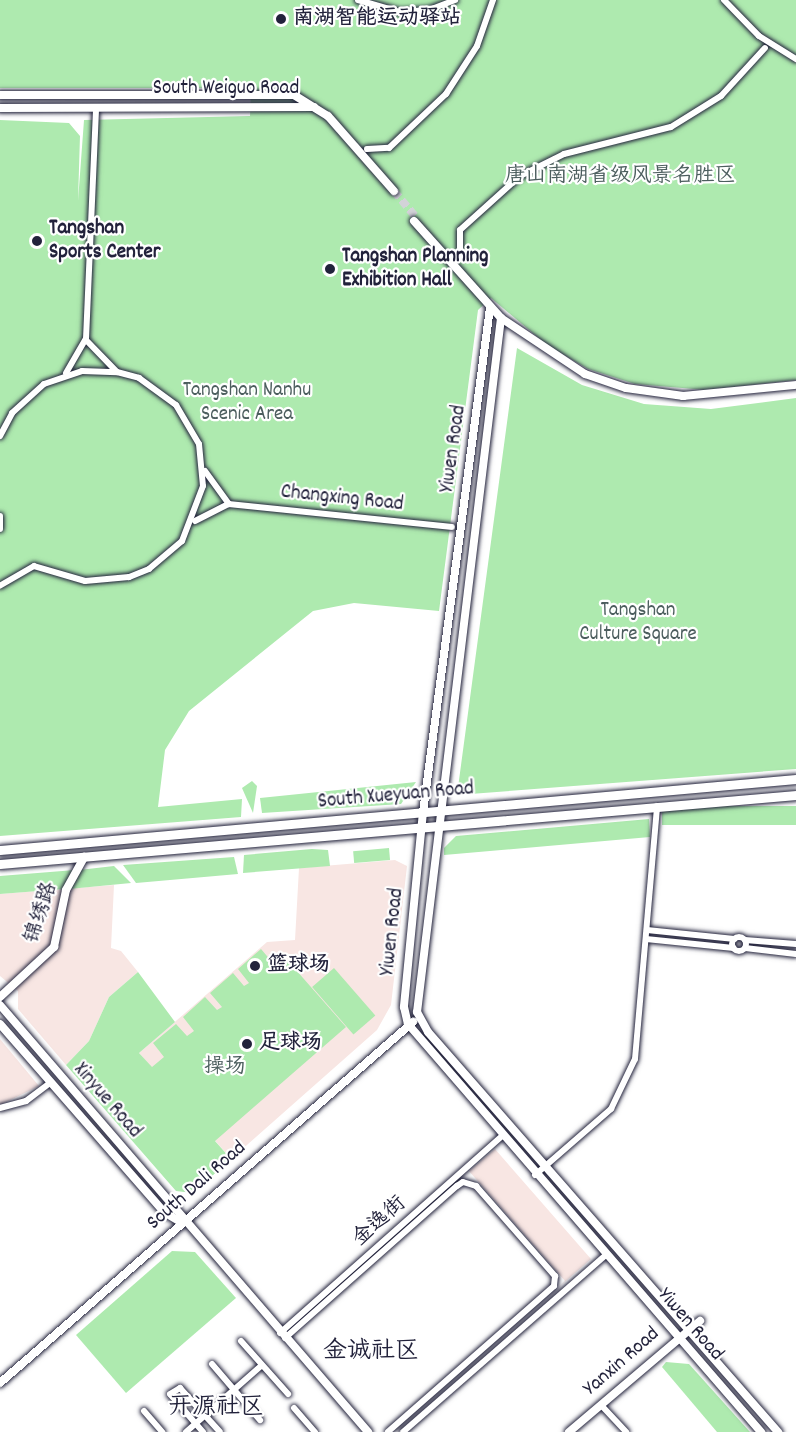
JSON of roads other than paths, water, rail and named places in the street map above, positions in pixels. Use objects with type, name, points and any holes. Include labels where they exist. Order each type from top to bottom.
[{"type":"main road","name":"South Weiguo Road","points":[[0,95],[279,93],[294,94],[314,107]]},
{"type":"main road","points":[[96,107],[97,95]]},
{"type":"main road","name":"South Weiguo Road","points":[[0,108],[314,107]]},
{"type":"main road","points":[[314,107],[392,193]]},
{"type":"main road","points":[[501,318],[415,220],[490,308],[501,318],[565,364],[626,388],[683,396],[796,385]]},
{"type":"main road","name":"Yiwen Road","points":[[490,308],[457,526],[423,812],[404,1007],[408,1024],[501,1137],[761,1432]]},
{"type":"main road","name":"Yiwen Road","points":[[501,318],[438,810],[420,1019],[688,1332],[778,1432]]},
{"type":"main road","points":[[457,526],[473,526]]},
{"type":"main road","name":"South Xueyuan Road","points":[[0,850],[796,779]]},
{"type":"main road","name":"South Xueyuan Road","points":[[0,864],[437,824],[796,795]]},
{"type":"main road","name":"锦绣路","points":[[0,997],[54,947],[66,890],[84,857]]},
{"type":"main road","name":"Xinyue Road","points":[[0,1005],[174,1205],[183,1223],[368,1432]]},
{"type":"main road","name":"South Dali Road","points":[[0,1383],[408,1024],[420,1019]]},
{"type":"main road","name":"Xinyue Road","points":[[0,1024],[164,1212],[183,1223]]},
{"type":"main road","name":"Yanxin Road","points":[[569,1432],[700,1321]]},
{"type":"street","points":[[358,0],[400,12],[429,10],[456,0]]},
{"type":"street","points":[[367,149],[389,148],[446,94],[477,46],[493,0]]},
{"type":"street","points":[[724,0],[759,36],[796,59]]},
{"type":"street","points":[[460,255],[460,230],[520,176],[564,154],[671,127],[721,96],[765,48]]},
{"type":"street","points":[[64,375],[86,339],[96,107]]},
{"type":"street","points":[[86,339],[117,372]]},
{"type":"street","points":[[0,436],[27,397],[64,375],[117,372],[139,378],[176,405],[199,444],[203,466],[193,522],[167,557],[129,578],[85,581],[44,567],[21,569],[0,586]]},
{"type":"street","points":[[193,522],[229,504],[203,466]]},
{"type":"street","name":"Changxing Road","points":[[229,504],[457,526]]},
{"type":"street","points":[[0,516],[0,529]]},
{"type":"street","points":[[535,1175],[611,1109],[624,1088],[636,1059],[657,806]]},
{"type":"street","points":[[647,930],[796,944]]},
{"type":"street","points":[[646,939],[796,954]]},
{"type":"street","points":[[734,948],[735,939]]},
{"type":"street","points":[[745,940],[746,948]]},
{"type":"street","points":[[0,1108],[26,1101],[51,1082]]},
{"type":"street","name":"金逸街","points":[[283,1335],[501,1137]]},
{"type":"street","points":[[283,1335],[456,1186],[463,1182],[476,1186],[555,1276],[554,1286],[388,1432]]},
{"type":"street","points":[[403,1432],[605,1256]]},
{"type":"street","points":[[241,1341],[288,1394]]},
{"type":"street","points":[[212,1364],[260,1420]]},
{"type":"street","points":[[186,1432],[262,1365]]},
{"type":"street","points":[[203,1432],[170,1394],[180,1388],[220,1432]]},
{"type":"street","points":[[601,1405],[626,1432]]},
{"type":"street","points":[[294,1408],[315,1432]]},
{"type":"street","points":[[144,1411],[162,1432]]},
{"type":"tunnel","points":[[394,191],[417,218]]},
{"type":"place","name":"南湖智能运动驿站","points":[[281,19]]},
{"type":"place","name":"Tangshan Sports Center","points":[[37,241]]},
{"type":"place","name":"Tangshan Planning Exhibition Hall","points":[[330,269]]},
{"type":"place","name":"篮球场","points":[[255,966]]},
{"type":"place","name":"足球场","points":[[247,1044]]},
{"type":"district","name":"金诚社区","points":[[371,1353]]},
{"type":"district","name":"开源社区","points":[[216,1409]]},
{"type":"park label","name":"唐山南湖省级风景名胜区","points":[[620,177]]},
{"type":"park label","name":"Tangshan Nanhu Scenic Area","points":[[247,403]]},
{"type":"park label","name":"Tangshan Culture Square","points":[[638,623]]},
{"type":"park label","name":"操场","points":[[225,1068]]}]
